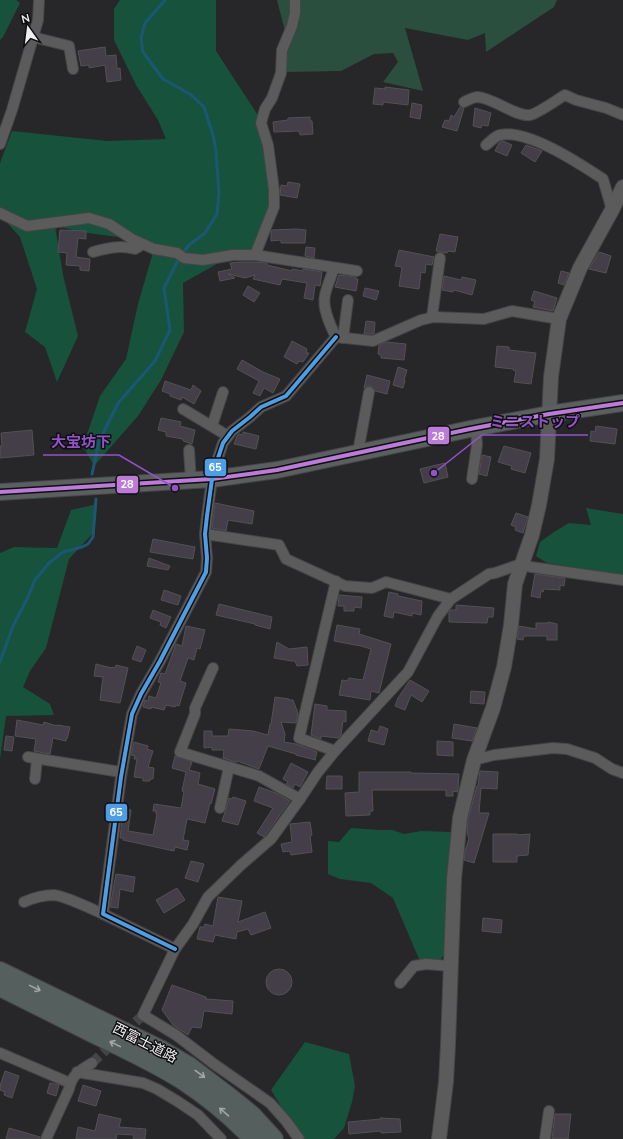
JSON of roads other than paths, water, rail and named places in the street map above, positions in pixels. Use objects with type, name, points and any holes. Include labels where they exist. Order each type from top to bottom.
[{"type":"highway","name":"西富士道路","points":[[0,971],[160,1049],[189,1066],[252,1115],[274,1139]]},
{"type":"highway","name":"西富士道路","points":[[0,987],[153,1063],[182,1080],[222,1110],[253,1139]]},
{"type":"main road","points":[[0,492],[212,480],[277,470],[358,452],[549,414],[623,403]]},
{"type":"street","points":[[0,144],[12,110],[38,20],[39,0]]},
{"type":"street","points":[[255,255],[274,207],[274,190],[268,145],[261,122],[265,109],[272,98],[281,73],[282,50],[292,26],[295,13],[295,0]]},
{"type":"street","points":[[33,37],[69,46],[73,69]]},
{"type":"street","points":[[464,102],[478,97],[523,115],[531,115],[565,95],[623,115]]},
{"type":"street","points":[[486,145],[499,135],[511,134],[525,137],[565,155],[603,179],[612,210]]},
{"type":"street","points":[[439,1139],[447,1060],[454,879],[460,818],[474,760],[504,667],[511,625],[515,584],[532,535],[539,505],[547,459],[551,376],[559,319],[580,268],[623,187]]},
{"type":"street","points":[[0,213],[27,226],[89,218],[109,224],[132,239],[154,249],[203,260],[233,255],[255,255],[357,271]]},
{"type":"street","points":[[93,252],[110,247],[129,247],[135,249],[144,244]]},
{"type":"street","points":[[432,317],[440,258]]},
{"type":"street","points":[[334,268],[325,297],[326,311],[329,324],[339,337],[373,341],[421,320],[432,317],[484,319],[512,311],[559,319]]},
{"type":"street","points":[[103,914],[121,772],[132,714],[141,694],[160,661],[206,572],[207,558],[205,534],[212,480],[223,443],[232,431],[250,418],[261,407],[286,396],[339,337],[348,300]]},
{"type":"street","points":[[212,426],[224,392]]},
{"type":"street","points":[[358,452],[370,392]]},
{"type":"street","points":[[183,409],[228,436]]},
{"type":"street","points":[[472,479],[477,445],[476,428]]},
{"type":"street","points":[[189,450],[190,481]]},
{"type":"street","points":[[205,534],[279,545],[286,560],[346,586],[372,588],[386,582],[451,599]]},
{"type":"street","points":[[299,1139],[270,1103],[214,1064],[176,1035],[143,1015],[175,949],[193,924],[208,897],[241,865],[269,841],[318,772],[335,751],[408,672],[438,616],[451,599],[489,574],[521,564],[623,580]]},
{"type":"street","points":[[612,579],[623,570]]},
{"type":"street","points":[[335,751],[299,738],[336,581]]},
{"type":"street","points":[[213,668],[194,708],[194,714],[180,752],[259,776],[300,799]]},
{"type":"street","points":[[474,760],[494,755],[553,748],[567,749],[595,758],[612,769],[623,773]]},
{"type":"street","points":[[35,779],[32,758],[121,772]]},
{"type":"street","points":[[220,808],[229,767]]},
{"type":"street","points":[[24,902],[36,897],[55,895],[71,900],[103,914],[175,949]]},
{"type":"street","points":[[400,983],[414,966],[426,964],[450,966]]},
{"type":"street","points":[[0,1053],[70,1083]]},
{"type":"street","points":[[46,1139],[70,1088],[70,1083],[77,1072],[92,1063]]},
{"type":"street","points":[[77,1072],[143,1083],[157,1089],[198,1116],[221,1139]]},
{"type":"street","points":[[545,1139],[549,1112]]},
{"type":"waterway","points":[[92,474],[99,442],[119,402],[155,361],[170,330],[164,288],[178,260],[189,245],[205,233],[217,214],[219,193],[216,151],[213,135],[204,107],[190,94],[163,79],[143,52],[141,38],[145,23],[165,0]]},
{"type":"waterway","points":[[0,662],[13,626],[35,580],[49,563],[63,552],[82,547],[88,544],[93,537],[96,499]]},
{"type":"tunnel","points":[[92,1063],[143,1015]]},
{"type":"place","name":"ミニストップ","points":[[434,473]]},
{"type":"place","name":"大宝坊下","points":[[175,488]]}]
